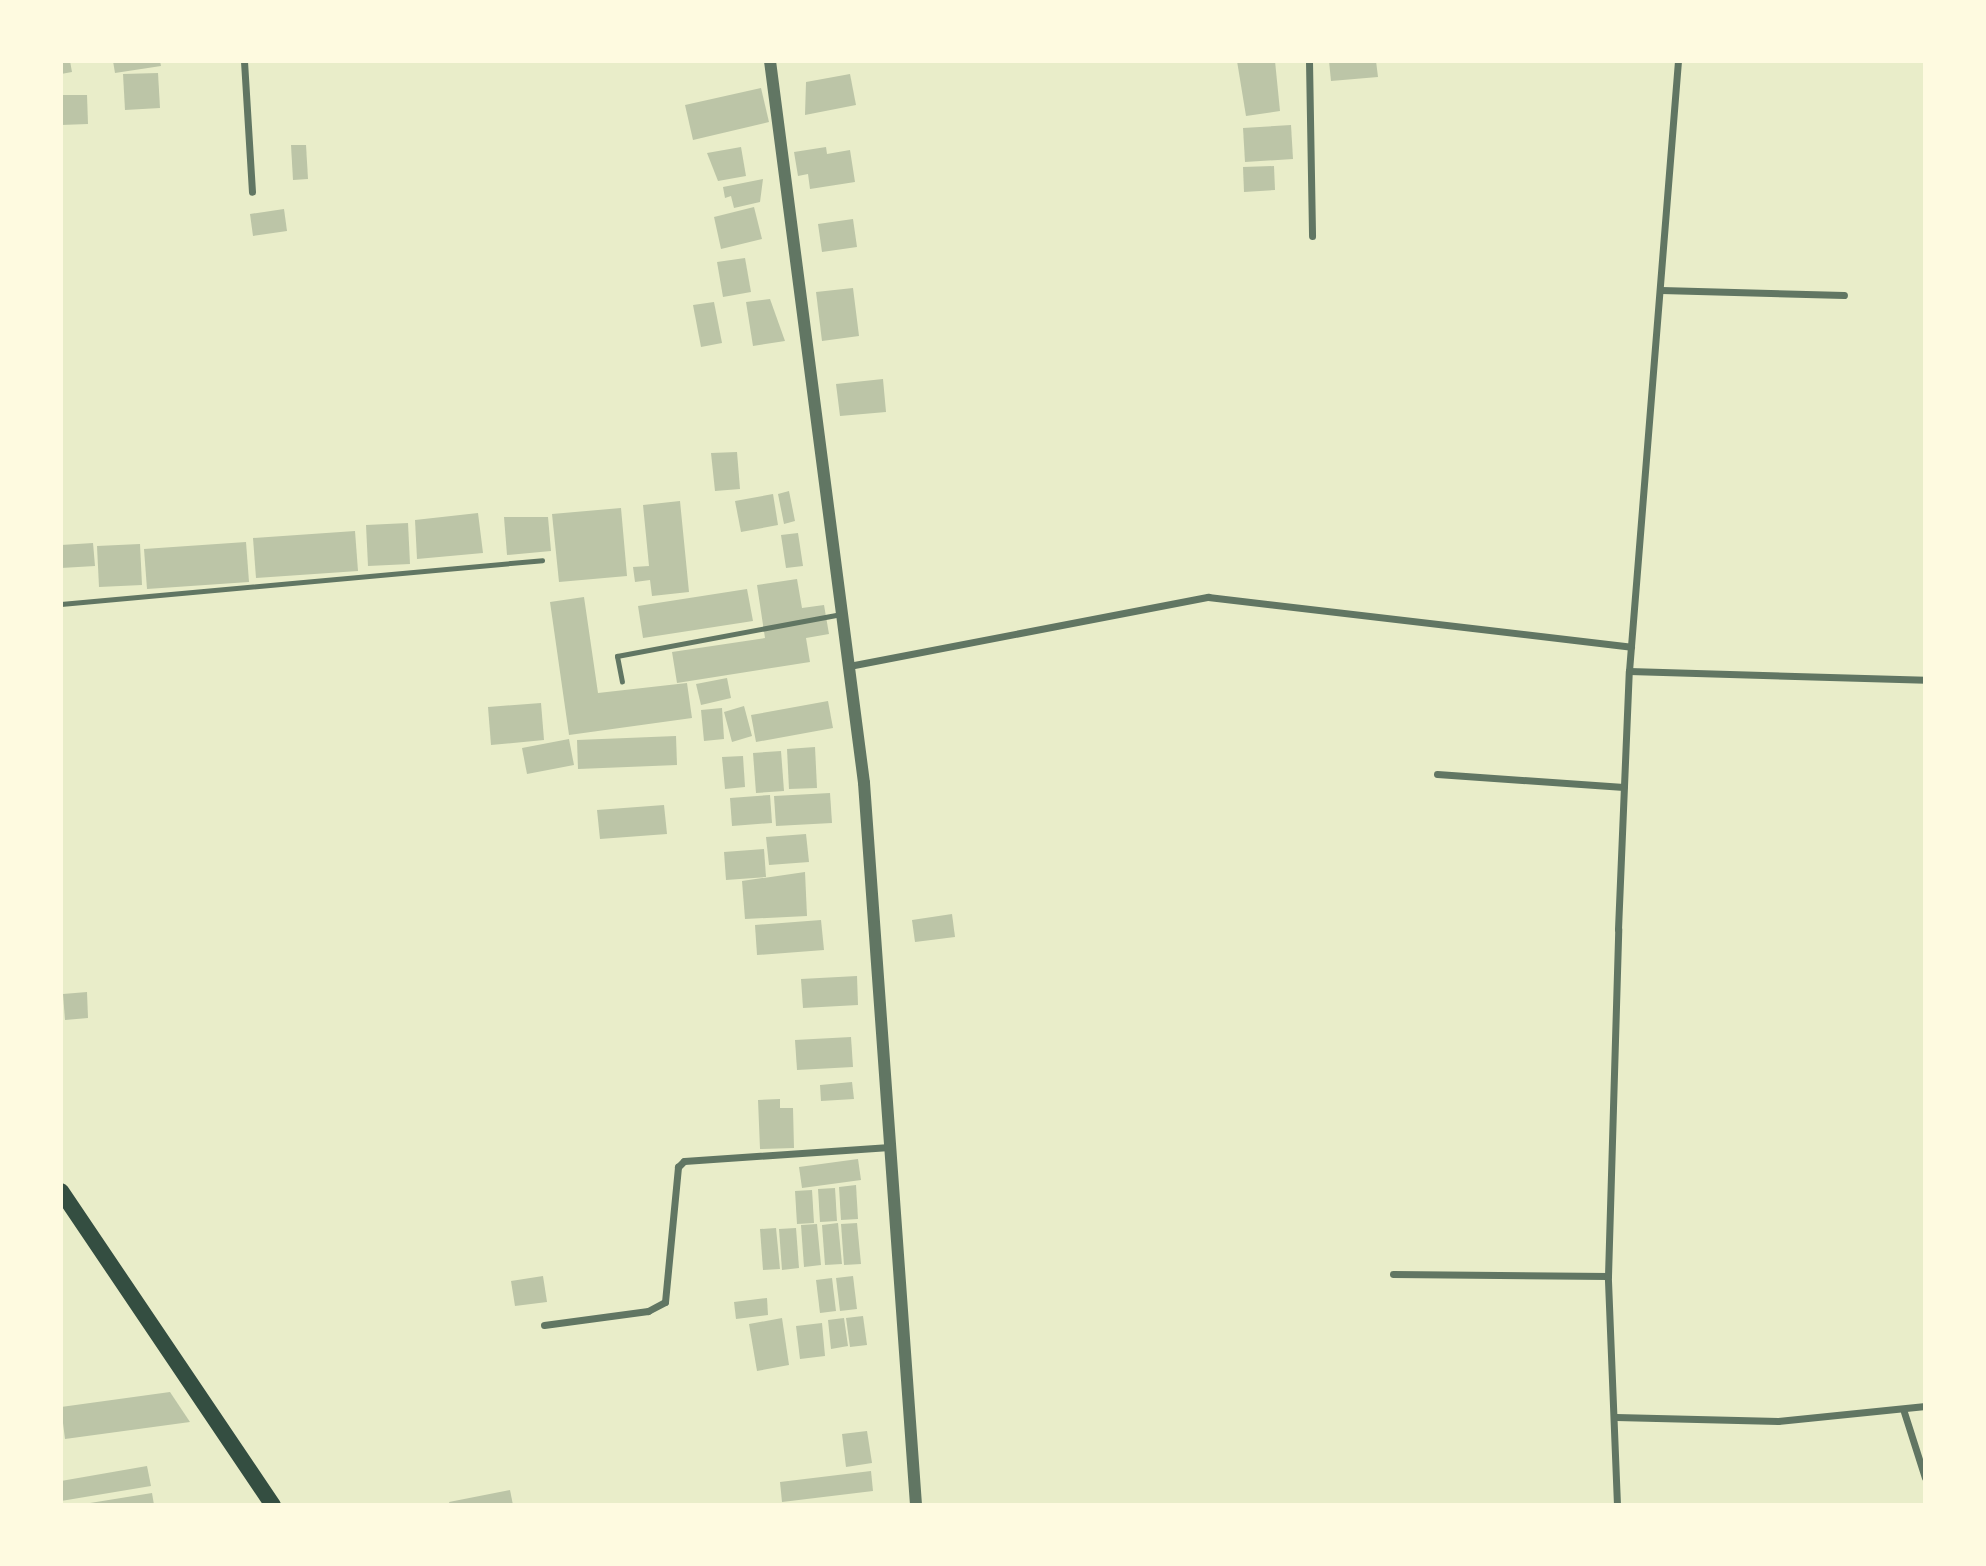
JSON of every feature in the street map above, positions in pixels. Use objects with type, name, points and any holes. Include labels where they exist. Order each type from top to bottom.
[{"type":"highway","points":[[61,1191],[273,1505]]},
{"type":"street","points":[[244,61],[252,192]]},
{"type":"street","points":[[770,61],[864,783],[916,1505]]},
{"type":"street","points":[[1309,61],[1312,236]]},
{"type":"street","points":[[1617,1505],[1616,1417],[1608,1276],[1624,787],[1629,671],[1678,61]]},
{"type":"street","points":[[1661,290],[1844,295]]},
{"type":"street","points":[[849,666],[1208,597],[1631,647]]},
{"type":"street","points":[[1629,671],[1925,680]]},
{"type":"street","points":[[1437,774],[1624,787]]},
{"type":"street","points":[[544,1325],[648,1311],[665,1302],[678,1167],[684,1161],[890,1147]]},
{"type":"street","points":[[1393,1274],[1608,1276]]},
{"type":"street","points":[[1616,1417],[1778,1421],[1905,1412],[1925,1406]]},
{"type":"street","points":[[1905,1412],[1925,1478]]},
{"type":"lane","points":[[61,604],[542,560]]},
{"type":"lane","points":[[622,681],[617,656],[842,614]]},
{"type":"building","points":[[61,61],[70,61],[72,72],[61,74]]},
{"type":"building","points":[[113,61],[160,61],[161,66],[115,73]]},
{"type":"building","points":[[1237,61],[1275,61],[1280,111],[1246,116]]},
{"type":"building","points":[[1329,61],[1376,61],[1378,77],[1331,81]]},
{"type":"building","points":[[158,73],[160,108],[125,110],[123,74]]},
{"type":"building","points":[[850,74],[856,105],[805,115],[806,82]]},
{"type":"building","points":[[761,88],[769,122],[693,140],[685,105]]},
{"type":"building","points":[[61,95],[87,95],[88,124],[61,125]]},
{"type":"building","points":[[1291,125],[1293,159],[1245,162],[1243,128]]},
{"type":"building","points":[[291,145],[306,145],[308,179],[293,180]]},
{"type":"building","points":[[741,147],[746,176],[718,181],[707,153]]},
{"type":"building","points":[[826,147],[827,154],[850,150],[855,182],[810,189],[808,174],[798,176],[794,152]]},
{"type":"building","points":[[1274,166],[1275,190],[1244,192],[1243,167]]},
{"type":"building","points":[[763,179],[760,202],[734,208],[731,196],[725,198],[723,187]]},
{"type":"building","points":[[754,207],[762,239],[721,249],[714,217]]},
{"type":"building","points":[[284,209],[287,231],[253,236],[250,214]]},
{"type":"building","points":[[853,219],[857,247],[822,252],[818,224]]},
{"type":"building","points":[[745,258],[751,292],[723,297],[717,262]]},
{"type":"building","points":[[853,288],[859,336],[822,341],[816,292]]},
{"type":"building","points":[[770,299],[785,341],[753,346],[746,302]]},
{"type":"building","points":[[714,302],[722,343],[701,347],[693,305]]},
{"type":"building","points":[[883,379],[886,412],[840,416],[836,384]]},
{"type":"building","points":[[737,452],[740,489],[715,491],[711,453]]},
{"type":"building","points":[[789,491],[795,521],[784,524],[778,494]]},
{"type":"building","points":[[773,494],[778,525],[741,532],[735,501]]},
{"type":"building","points":[[680,501],[689,592],[652,596],[650,580],[635,582],[633,567],[649,566],[643,505]]},
{"type":"building","points":[[621,508],[627,576],[559,582],[552,514]]},
{"type":"building","points":[[478,513],[483,553],[417,559],[415,520]]},
{"type":"building","points":[[504,517],[548,517],[551,551],[507,555]]},
{"type":"building","points":[[408,523],[410,564],[368,566],[366,525]]},
{"type":"building","points":[[355,531],[358,571],[256,578],[253,538]]},
{"type":"building","points":[[798,533],[803,566],[786,568],[781,535]]},
{"type":"building","points":[[246,542],[249,582],[147,589],[144,549]]},
{"type":"building","points":[[93,543],[95,566],[61,568],[61,545]]},
{"type":"building","points":[[140,544],[142,585],[99,587],[97,546]]},
{"type":"building","points":[[797,579],[802,608],[824,605],[829,634],[806,638],[810,662],[677,683],[672,652],[765,638],[757,585]]},
{"type":"building","points":[[747,589],[753,621],[643,638],[638,606]]},
{"type":"building","points":[[584,597],[598,693],[687,683],[692,718],[569,735],[550,602]]},
{"type":"building","points":[[727,678],[731,698],[701,705],[696,684]]},
{"type":"building","points":[[828,701],[833,728],[756,742],[751,715]]},
{"type":"building","points":[[541,703],[544,740],[491,745],[488,707]]},
{"type":"building","points":[[744,706],[752,736],[732,742],[724,712]]},
{"type":"building","points":[[722,708],[724,739],[704,741],[701,710]]},
{"type":"building","points":[[676,736],[677,765],[578,769],[577,740]]},
{"type":"building","points":[[569,739],[574,765],[527,774],[522,748]]},
{"type":"building","points":[[815,747],[817,788],[789,789],[787,749]]},
{"type":"building","points":[[781,751],[784,791],[756,793],[753,753]]},
{"type":"building","points":[[743,756],[745,787],[725,789],[722,757]]},
{"type":"building","points":[[830,793],[832,823],[776,826],[774,796]]},
{"type":"building","points":[[770,795],[772,823],[732,826],[730,798]]},
{"type":"building","points":[[664,805],[667,834],[600,839],[597,810]]},
{"type":"building","points":[[806,834],[809,862],[769,865],[766,837]]},
{"type":"building","points":[[764,849],[766,877],[726,880],[724,852]]},
{"type":"building","points":[[805,872],[807,916],[745,919],[742,881]]},
{"type":"building","points":[[952,914],[955,937],[915,942],[912,920]]},
{"type":"building","points":[[821,920],[824,950],[757,955],[755,925]]},
{"type":"building","points":[[857,976],[858,1005],[803,1008],[801,979]]},
{"type":"building","points":[[87,992],[88,1018],[65,1020],[63,994]]},
{"type":"building","points":[[851,1037],[853,1067],[797,1070],[795,1040]]},
{"type":"building","points":[[852,1082],[854,1099],[821,1101],[820,1085]]},
{"type":"building","points":[[780,1099],[780,1108],[793,1108],[794,1148],[760,1149],[758,1100]]},
{"type":"building","points":[[858,1159],[861,1180],[802,1188],[799,1167]]},
{"type":"building","points":[[856,1185],[858,1219],[841,1220],[839,1187]]},
{"type":"building","points":[[835,1188],[837,1221],[820,1222],[818,1189]]},
{"type":"building","points":[[812,1190],[814,1223],[797,1224],[795,1191]]},
{"type":"building","points":[[838,1223],[842,1264],[825,1265],[822,1225]]},
{"type":"building","points":[[857,1223],[861,1264],[844,1265],[841,1224]]},
{"type":"building","points":[[817,1224],[821,1265],[804,1267],[801,1225]]},
{"type":"building","points":[[776,1228],[780,1269],[763,1270],[760,1229]]},
{"type":"building","points":[[796,1228],[799,1268],[782,1270],[779,1229]]},
{"type":"building","points":[[543,1276],[547,1302],[515,1306],[511,1281]]},
{"type":"building","points":[[853,1276],[857,1309],[840,1311],[836,1278]]},
{"type":"building","points":[[832,1278],[836,1311],[820,1313],[816,1280]]},
{"type":"building","points":[[767,1298],[768,1315],[736,1319],[734,1302]]},
{"type":"building","points":[[863,1316],[867,1345],[850,1347],[846,1318]]},
{"type":"building","points":[[782,1318],[789,1365],[757,1371],[749,1324]]},
{"type":"building","points":[[844,1318],[848,1346],[831,1349],[828,1320]]},
{"type":"building","points":[[822,1323],[825,1356],[800,1359],[796,1326]]},
{"type":"building","points":[[170,1392],[190,1422],[65,1439],[61,1407]]},
{"type":"building","points":[[867,1431],[872,1463],[846,1467],[842,1434]]},
{"type":"building","points":[[147,1466],[151,1486],[61,1501],[61,1481]]},
{"type":"building","points":[[871,1471],[873,1491],[782,1502],[780,1482]]},
{"type":"building","points":[[510,1490],[513,1505],[450,1505],[449,1502]]},
{"type":"building","points":[[152,1493],[154,1505],[90,1505],[90,1503]]}]
